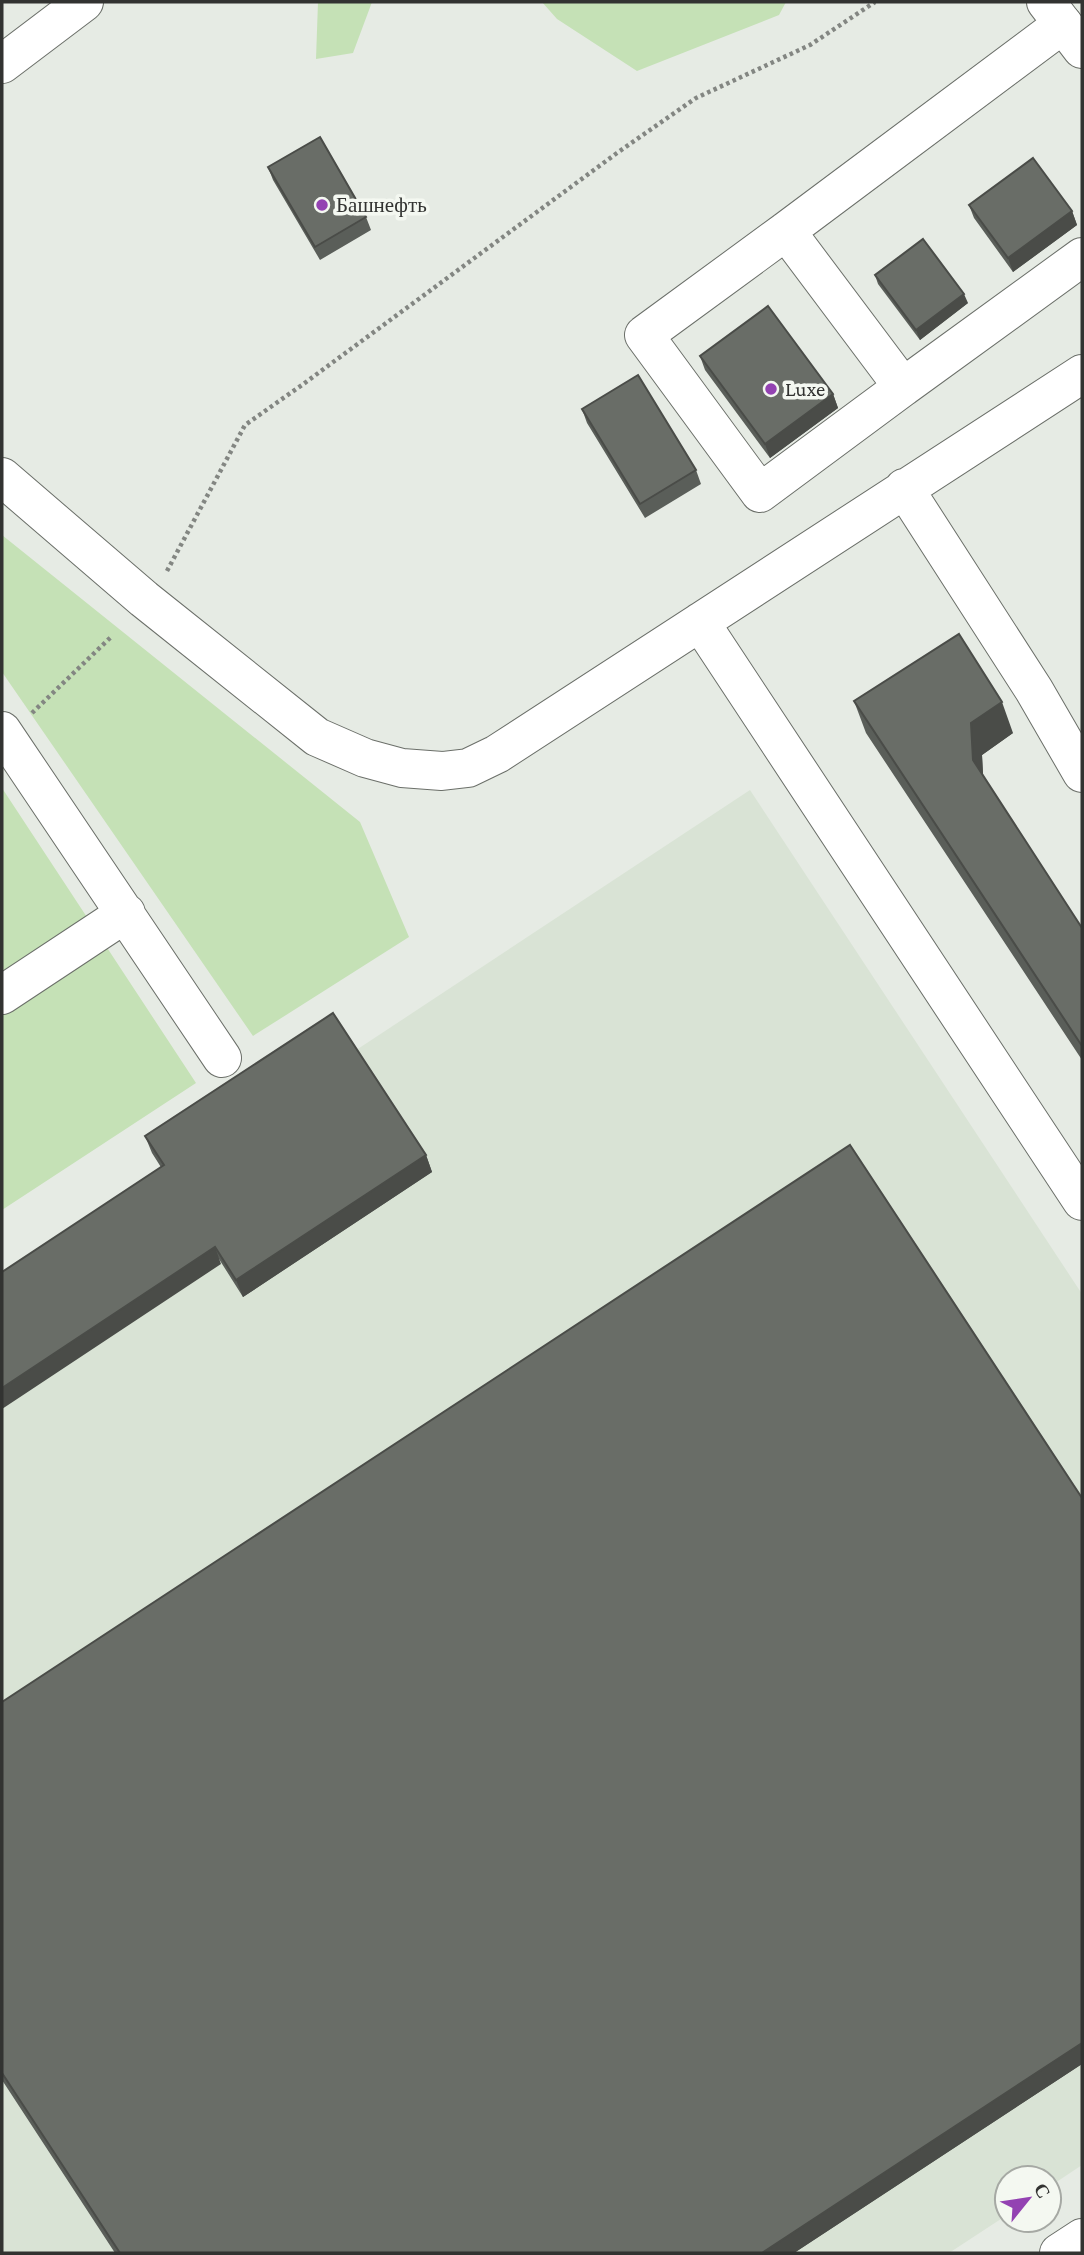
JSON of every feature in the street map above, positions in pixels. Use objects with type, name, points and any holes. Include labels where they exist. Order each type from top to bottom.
[{"type":"street","points":[[2,64],[84,2]]},
{"type":"street","points":[[1064,25],[644,335],[760,492],[1082,257]]},
{"type":"street","points":[[786,231],[903,387]]},
{"type":"street","points":[[2,477],[144,599],[317,737],[365,758],[402,768],[442,771],[468,768],[497,754],[1082,374]]},
{"type":"street","points":[[904,488],[1034,690],[1082,773]]},
{"type":"street","points":[[700,622],[1082,1202]]},
{"type":"street","points":[[4,735],[222,1058]]},
{"type":"street","points":[[2,995],[126,914]]},
{"type":"street","points":[[1059,2253],[1082,2238]]},
{"type":"path","points":[[166,573],[244,425],[696,98],[810,45],[875,2]]},
{"type":"path","points":[[4,735],[112,636]]},
{"type":"shaded area","points":[[750,790],[1082,1294],[1082,2165],[1063,2178],[1063,2164],[993,2164],[993,2224],[949,2253],[2,2253],[2,1284]]},
{"type":"green space","points":[[318,2],[372,2],[353,53],[316,59]]},
{"type":"green space","points":[[542,2],[786,2],[779,15],[637,71],[557,19]]},
{"type":"green space","points":[[2,535],[360,822],[409,937],[253,1036],[2,672]]},
{"type":"green space","points":[[2,788],[196,1083],[2,1210]]},
{"type":"building","name":"Башнефть","points":[[320,137],[366,217],[315,247],[268,167]]},
{"type":"building","points":[[1033,158],[1072,211],[1008,258],[969,205]]},
{"type":"building","points":[[923,239],[964,294],[916,330],[875,275]]},
{"type":"building","name":"Luxe","points":[[768,306],[833,394],[765,444],[700,356]]},
{"type":"building","points":[[638,375],[696,470],[640,504],[582,409]]},
{"type":"building","points":[[959,634],[1002,702],[971,723],[973,760],[1082,928],[1082,1046],[854,701]]},
{"type":"building","points":[[333,1013],[426,1155],[236,1280],[215,1247],[2,1388],[2,1272],[164,1165],[145,1136]]},
{"type":"building","points":[[850,1145],[1082,1498],[1082,2043],[762,2253],[120,2253],[2,2073],[2,1702]]},
{"type":"place","name":"Башнефть","points":[[322,205]]},
{"type":"place","name":"Luxe","points":[[771,389]]}]
